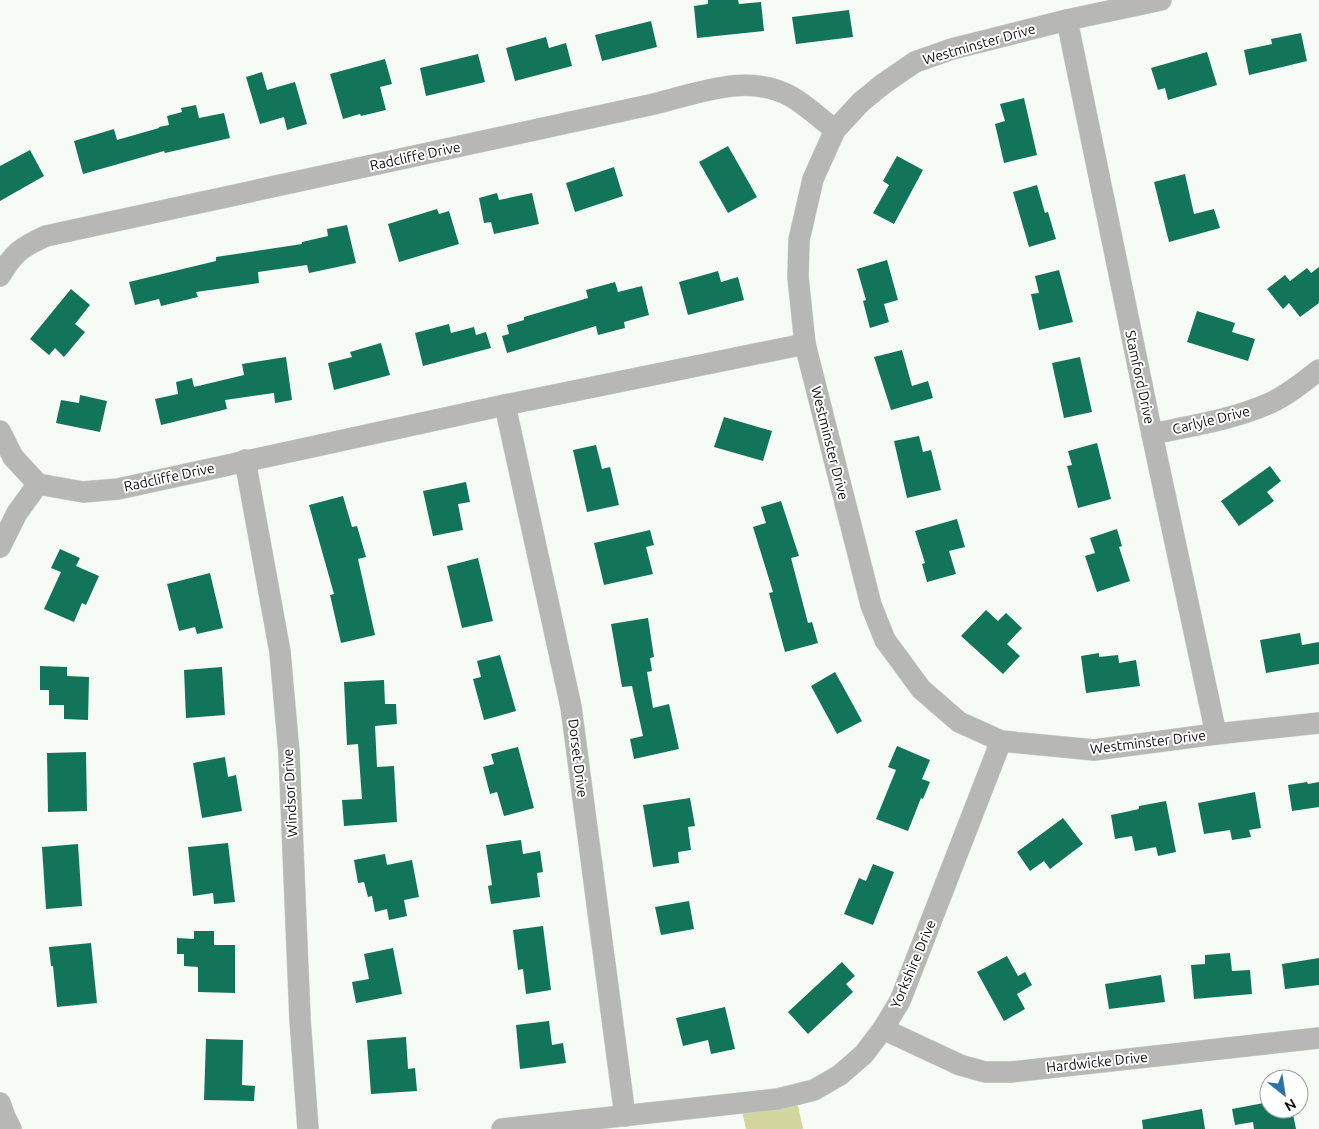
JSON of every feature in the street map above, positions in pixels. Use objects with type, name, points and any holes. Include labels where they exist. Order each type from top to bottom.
[{"type":"street","name":"Westminster Drive","points":[[1161,0],[1067,20],[952,49],[915,62],[861,102],[835,130],[813,179],[799,240],[798,277],[805,344],[871,605],[885,640],[921,690],[958,722],[1001,741],[1094,750],[1319,723]]},
{"type":"street","name":"Stamford Drive","points":[[1067,20],[1216,734]]},
{"type":"street","name":"Radcliffe Drive","points":[[0,276],[10,260],[24,246],[46,236],[654,104],[727,86],[748,84],[773,89],[792,98],[835,130]]},
{"type":"street","name":"Radcliffe Drive","points":[[38,484],[82,492],[118,489],[505,405],[805,344]]},
{"type":"street","name":"Carlyle Drive","points":[[1152,434],[1238,415],[1269,404],[1296,388],[1319,370]]},
{"type":"street","name":"Dorset Drive","points":[[505,405],[572,707],[625,1116]]},
{"type":"street","points":[[0,431],[13,458],[38,484],[17,513],[0,547]]},
{"type":"street","name":"Windsor Drive","points":[[245,460],[280,652],[289,754],[300,1019],[308,1129]]},
{"type":"street","name":"Yorkshire Drive","points":[[502,1129],[778,1099],[814,1090],[840,1075],[864,1054],[883,1029],[900,1001],[1001,741]]},
{"type":"street","name":"Hardwicke Drive","points":[[883,1029],[960,1065],[985,1072],[1011,1072],[1319,1038]]},
{"type":"street","points":[[0,1103],[4,1117],[11,1129]]},
{"type":"green space","points":[[795,1092],[803,1129],[746,1129],[740,1102]]},
{"type":"building","points":[[708,0],[738,0],[739,4],[761,2],[764,31],[697,38],[694,6],[708,4]]},
{"type":"building","points":[[849,10],[853,37],[796,44],[792,17]]},
{"type":"building","points":[[651,21],[657,47],[602,61],[595,35]]},
{"type":"building","points":[[1301,33],[1307,61],[1249,75],[1244,50],[1272,44],[1271,39]]},
{"type":"building","points":[[546,37],[549,48],[566,43],[572,66],[515,81],[506,48]]},
{"type":"building","points":[[1207,52],[1217,85],[1168,100],[1165,88],[1158,90],[1151,68]]},
{"type":"building","points":[[478,54],[485,82],[426,96],[420,68]]},
{"type":"building","points":[[385,59],[392,84],[380,87],[386,110],[343,119],[330,74]]},
{"type":"building","points":[[262,72],[267,90],[295,82],[307,124],[287,130],[284,117],[260,124],[246,77]]},
{"type":"building","points":[[1024,98],[1037,155],[1004,163],[995,124],[1005,121],[1000,104]]},
{"type":"building","points":[[196,105],[199,118],[224,113],[230,138],[165,153],[164,151],[83,174],[74,141],[114,129],[117,140],[159,128],[169,125],[167,116],[182,112],[181,108]]},
{"type":"building","points":[[728,146],[757,197],[728,213],[699,162]]},
{"type":"building","points":[[30,150],[44,176],[0,201],[0,166]]},
{"type":"building","points":[[897,156],[923,170],[894,224],[873,213],[889,185],[883,181]]},
{"type":"building","points":[[614,167],[623,196],[575,212],[566,183]]},
{"type":"building","points":[[1185,174],[1194,214],[1214,209],[1220,228],[1169,242],[1154,182]]},
{"type":"building","points":[[1037,185],[1045,213],[1048,212],[1056,239],[1029,247],[1013,192]]},
{"type":"building","points":[[497,193],[499,200],[532,193],[539,224],[494,234],[491,222],[484,223],[479,198]]},
{"type":"building","points":[[437,209],[439,214],[449,211],[459,244],[399,262],[388,224]]},
{"type":"building","points":[[347,225],[356,263],[309,273],[307,265],[258,272],[259,283],[196,292],[198,297],[161,306],[159,299],[135,305],[129,282],[216,261],[216,257],[302,244],[302,242],[328,236],[327,229]]},
{"type":"building","points":[[887,260],[898,300],[884,304],[889,322],[870,328],[863,301],[866,300],[857,269]]},
{"type":"building","points":[[1319,267],[1319,303],[1300,317],[1289,303],[1283,309],[1267,289],[1285,275],[1290,281],[1307,268],[1311,273]]},
{"type":"building","points":[[1059,270],[1073,322],[1039,330],[1031,294],[1039,293],[1035,276]]},
{"type":"building","points":[[718,271],[721,282],[738,277],[744,300],[688,315],[679,282]]},
{"type":"building","points":[[615,282],[618,292],[642,286],[649,315],[624,322],[625,328],[598,335],[596,326],[507,353],[502,336],[509,334],[507,325],[524,320],[524,317],[588,298],[586,290]]},
{"type":"building","points":[[71,289],[90,305],[75,324],[85,332],[64,357],[55,348],[49,355],[30,339]]},
{"type":"building","points":[[1197,311],[1235,323],[1232,332],[1255,339],[1248,361],[1187,342]]},
{"type":"building","points":[[449,324],[451,333],[474,327],[476,335],[486,332],[491,348],[423,366],[415,333]]},
{"type":"building","points":[[381,343],[390,375],[334,390],[328,363],[352,357],[350,352]]},
{"type":"building","points":[[902,350],[912,386],[928,381],[933,398],[891,410],[874,357]]},
{"type":"building","points":[[286,357],[292,400],[275,403],[274,393],[225,400],[227,409],[161,425],[155,399],[178,394],[176,382],[192,378],[194,387],[244,375],[242,364]]},
{"type":"building","points":[[1080,357],[1092,412],[1064,418],[1052,363]]},
{"type":"building","points":[[80,395],[107,401],[100,432],[56,423],[61,400],[79,403]]},
{"type":"building","points":[[724,417],[772,431],[763,461],[714,447]]},
{"type":"building","points":[[919,436],[923,452],[931,450],[941,490],[907,498],[894,441]]},
{"type":"building","points":[[1097,443],[1111,499],[1078,508],[1067,466],[1072,465],[1068,451]]},
{"type":"building","points":[[596,445],[602,469],[610,467],[619,505],[587,512],[573,450]]},
{"type":"building","points":[[1270,466],[1281,481],[1267,492],[1274,501],[1239,526],[1221,501]]},
{"type":"building","points":[[466,482],[470,502],[458,504],[463,530],[433,536],[423,491]]},
{"type":"building","points":[[343,496],[352,527],[357,526],[366,557],[358,559],[375,635],[341,643],[330,595],[334,594],[309,505]]},
{"type":"building","points":[[781,501],[799,556],[791,558],[808,623],[812,622],[818,643],[785,652],[769,593],[773,592],[753,527],[766,523],[761,507]]},
{"type":"building","points":[[957,519],[965,547],[949,551],[956,574],[927,582],[922,564],[925,563],[915,531]]},
{"type":"building","points":[[1117,529],[1122,546],[1119,547],[1130,581],[1097,592],[1085,556],[1095,553],[1090,538]]},
{"type":"building","points":[[650,530],[654,545],[646,547],[653,574],[604,585],[594,543]]},
{"type":"building","points":[[60,549],[80,558],[76,566],[99,576],[86,605],[82,603],[74,622],[44,609],[61,572],[51,568]]},
{"type":"building","points":[[478,558],[493,621],[462,628],[447,566]]},
{"type":"building","points":[[210,573],[223,628],[197,634],[195,627],[179,631],[167,584]]},
{"type":"building","points":[[986,610],[998,621],[1006,613],[1022,628],[1007,644],[1020,656],[1003,674],[961,636]]},
{"type":"building","points":[[648,618],[654,657],[650,658],[652,671],[647,672],[653,708],[669,704],[679,749],[634,759],[630,739],[643,736],[632,686],[622,687],[611,624]]},
{"type":"building","points":[[1300,633],[1302,645],[1319,642],[1319,664],[1266,673],[1260,640]]},
{"type":"building","points":[[1099,653],[1099,657],[1118,655],[1119,663],[1136,660],[1140,686],[1086,693],[1081,656]]},
{"type":"building","points":[[500,655],[516,711],[484,720],[473,679],[481,677],[477,661]]},
{"type":"building","points":[[40,666],[67,667],[67,676],[89,677],[88,720],[64,719],[64,705],[49,705],[49,690],[40,690]]},
{"type":"building","points":[[222,667],[225,715],[186,718],[184,670]]},
{"type":"building","points":[[835,672],[862,721],[837,734],[811,686]]},
{"type":"building","points":[[384,680],[385,704],[396,704],[397,724],[375,726],[377,767],[394,766],[397,822],[344,826],[342,800],[362,799],[358,744],[347,745],[344,682]]},
{"type":"building","points":[[897,746],[930,760],[922,779],[930,782],[923,799],[921,798],[908,831],[876,819],[896,770],[888,767]]},
{"type":"building","points":[[518,747],[534,808],[504,816],[497,792],[490,794],[483,767],[494,764],[491,754]]},
{"type":"building","points":[[86,752],[87,811],[48,812],[47,753]]},
{"type":"building","points":[[225,757],[228,777],[236,775],[242,811],[202,818],[193,763]]},
{"type":"building","points":[[1307,782],[1308,784],[1319,782],[1319,807],[1292,811],[1288,785]]},
{"type":"building","points":[[1255,792],[1261,828],[1249,830],[1251,837],[1232,840],[1230,830],[1204,834],[1198,803]]},
{"type":"building","points":[[690,798],[695,826],[688,827],[691,850],[678,852],[679,863],[653,867],[643,805]]},
{"type":"building","points":[[1166,801],[1176,852],[1158,856],[1156,847],[1135,851],[1132,836],[1115,839],[1111,815],[1139,809],[1139,806]]},
{"type":"building","points":[[1063,818],[1083,844],[1050,869],[1044,861],[1030,871],[1017,852]]},
{"type":"building","points":[[521,840],[523,854],[540,851],[543,872],[537,873],[540,897],[491,904],[488,886],[492,885],[486,845]]},
{"type":"building","points":[[228,843],[235,902],[214,904],[213,893],[193,896],[188,847]]},
{"type":"building","points":[[78,844],[82,906],[46,909],[42,847]]},
{"type":"building","points":[[385,854],[387,865],[412,860],[419,897],[404,900],[407,916],[389,920],[387,909],[375,912],[372,896],[368,897],[364,882],[358,883],[354,860]]},
{"type":"building","points":[[873,864],[894,872],[873,925],[844,914],[859,878],[866,881]]},
{"type":"building","points":[[689,901],[694,929],[661,935],[655,907]]},
{"type":"building","points":[[543,926],[551,990],[526,994],[523,969],[518,970],[513,930]]},
{"type":"building","points":[[194,931],[214,931],[214,945],[235,945],[235,993],[198,992],[198,967],[184,966],[184,954],[177,954],[177,938],[194,939]]},
{"type":"building","points":[[91,943],[97,1003],[57,1007],[49,947]]},
{"type":"building","points":[[393,948],[402,994],[356,1003],[352,982],[369,979],[364,954]]},
{"type":"building","points":[[1230,953],[1232,971],[1250,970],[1252,994],[1194,999],[1191,965],[1205,964],[1205,955]]},
{"type":"building","points":[[1007,956],[1018,976],[1025,972],[1032,985],[1017,994],[1025,1009],[1004,1021],[977,972]]},
{"type":"building","points":[[1319,958],[1319,985],[1285,989],[1282,964]]},
{"type":"building","points":[[842,962],[855,976],[846,984],[853,992],[808,1034],[788,1012]]},
{"type":"building","points":[[1161,975],[1165,1002],[1109,1009],[1105,984]]},
{"type":"building","points":[[725,1007],[735,1049],[711,1054],[708,1040],[683,1046],[676,1018]]},
{"type":"building","points":[[549,1021],[552,1045],[563,1043],[566,1063],[520,1069],[516,1025]]},
{"type":"building","points":[[406,1037],[408,1069],[415,1068],[417,1091],[371,1094],[367,1040]]},
{"type":"building","points":[[206,1039],[243,1040],[242,1085],[255,1086],[254,1101],[204,1100]]},
{"type":"building","points":[[1259,1104],[1259,1119],[1294,1119],[1296,1129],[1254,1129],[1253,1122],[1235,1125],[1232,1109]]},
{"type":"building","points":[[1202,1109],[1205,1129],[1143,1129],[1142,1120]]}]
